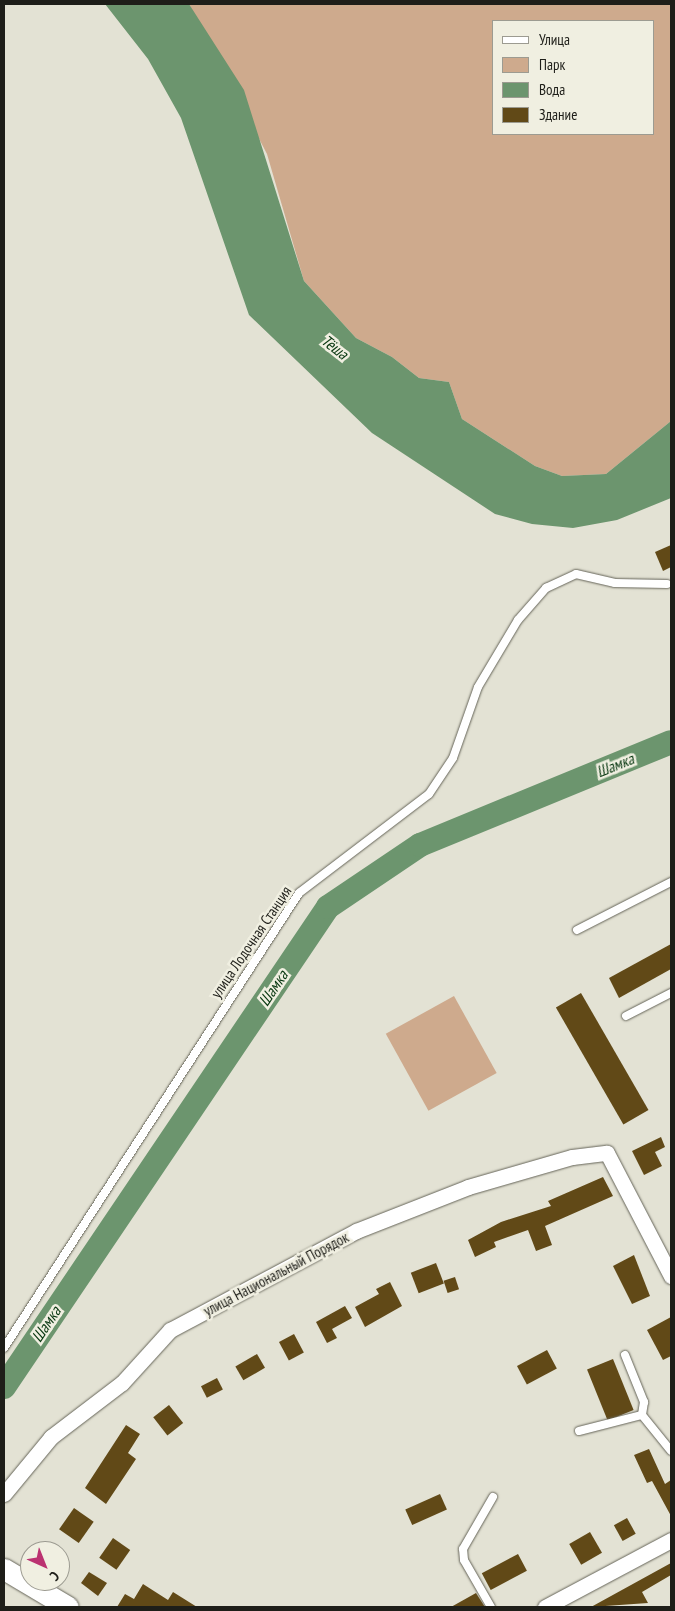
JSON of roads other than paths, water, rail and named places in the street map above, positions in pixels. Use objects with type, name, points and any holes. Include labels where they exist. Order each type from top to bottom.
[{"type":"main road","points":[[4,1569],[68,1607]]},
{"type":"street","name":"улица Национальный Порядок","points":[[4,1494],[51,1437],[122,1383],[170,1330],[394,1214],[572,1157],[607,1153],[671,1276]]},
{"type":"street","points":[[545,1607],[671,1540]]},
{"type":"lane","name":"улица Лодочная Станция","points":[[4,1348],[299,893],[429,794],[453,758],[478,687],[524,614],[546,588],[576,574],[614,583],[668,584]]},
{"type":"lane","points":[[577,930],[671,882]]},
{"type":"lane","points":[[626,1016],[671,993]]},
{"type":"lane","points":[[625,1355],[644,1402],[642,1415],[671,1451]]},
{"type":"lane","points":[[578,1431],[642,1415]]},
{"type":"lane","points":[[490,1607],[464,1560],[463,1549],[492,1497]]},
{"type":"water","name":"Тёша","points":[[105,4],[189,4],[244,90],[304,281],[356,338],[392,357],[419,378],[449,382],[462,419],[535,466],[562,476],[606,474],[671,421],[671,498],[617,520],[573,528],[532,524],[495,514],[372,433],[249,315],[181,118],[148,59]]},
{"type":"waterway","name":"Шамка","points":[[4,1387],[328,907],[420,845],[671,742]]}]
